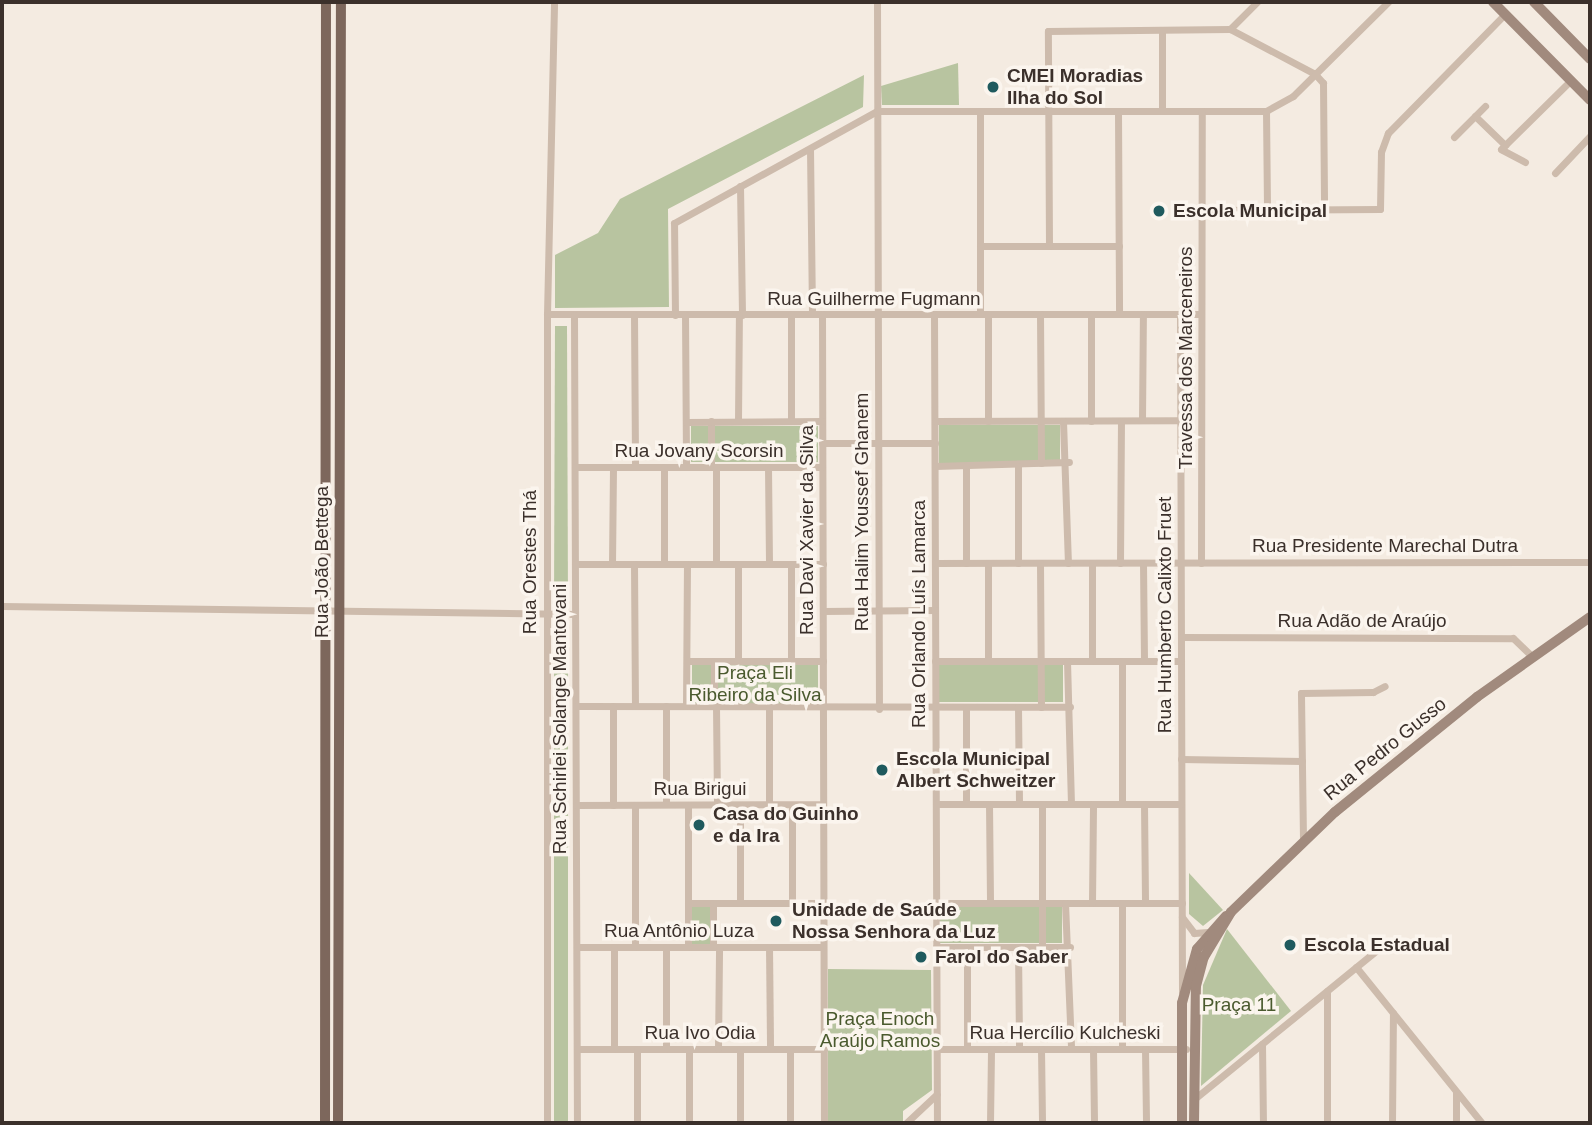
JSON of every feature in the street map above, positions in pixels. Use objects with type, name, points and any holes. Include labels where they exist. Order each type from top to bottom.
[{"type":"main road","name":"Rua João Bettega","points":[[325,1123],[326,2]]},
{"type":"main road","name":"Rua João Bettega","points":[[338,1123],[341,2]]},
{"type":"main road","points":[[1493,2],[1590,100]]},
{"type":"main road","points":[[1534,2],[1590,59]]},
{"type":"main road","points":[[325,273],[340,273]]},
{"type":"main road","points":[[325,292],[340,292]]},
{"type":"main road","name":"Rua Pedro Gusso","points":[[1194,1123],[1188,1100],[1188,1049],[1182,1003],[1208,932],[1303,839],[1533,657],[1590,617]]},
{"type":"main road","name":"Rua Pedro Gusso","points":[[1575,629],[1590,622]]},
{"type":"main road","points":[[325,870],[339,871]]},
{"type":"main road","name":"Rua Pedro Gusso","points":[[1188,1049],[1198,974],[1231,912]]},
{"type":"main road","name":"Rua Pedro Gusso","points":[[1182,1123],[1188,1100]]},
{"type":"street","name":"Rua Orestes Thá","points":[[547,1123],[545,614],[547,314],[554,2]]},
{"type":"street","name":"Rua Halim Youssef Ghanem","points":[[877,2],[879,709]]},
{"type":"street","points":[[1230,29],[1257,2]]},
{"type":"street","points":[[675,315],[674,223],[877,111],[1266,111],[1315,74],[1388,2]]},
{"type":"street","points":[[1202,210],[1380,209],[1381,152],[1388,132],[1506,14]]},
{"type":"street","points":[[1049,246],[1048,31],[1230,29],[1315,74],[1323,83],[1324,209]]},
{"type":"street","points":[[1162,30],[1162,111]]},
{"type":"street","points":[[1503,147],[1571,80]]},
{"type":"street","points":[[1454,137],[1485,106]]},
{"type":"street","points":[[980,111],[980,246],[988,421]]},
{"type":"street","points":[[1118,111],[1119,314]]},
{"type":"street","name":"Travessa dos Marceneiros","points":[[1201,563],[1202,111]]},
{"type":"street","points":[[1266,111],[1266,209]]},
{"type":"street","points":[[1475,116],[1503,147],[1525,162]]},
{"type":"street","points":[[1555,173],[1590,136]]},
{"type":"street","points":[[810,149],[812,314]]},
{"type":"street","points":[[738,421],[740,186]]},
{"type":"street","points":[[980,246],[1119,246]]},
{"type":"street","name":"Rua Guilherme Fugmann","points":[[547,314],[1201,314]]},
{"type":"street","name":"Rua Schirlei Solange Mantovani","points":[[574,314],[578,1123]]},
{"type":"street","points":[[685,314],[686,467]]},
{"type":"street","points":[[791,421],[792,314]]},
{"type":"street","name":"Rua Davi Xavier da Silva","points":[[822,314],[824,1123]]},
{"type":"street","name":"Rua Orlando Luís Lamarca","points":[[934,314],[937,1123]]},
{"type":"street","points":[[1040,314],[1041,463]]},
{"type":"street","points":[[1091,314],[1091,421]]},
{"type":"street","points":[[1142,420],[1143,314]]},
{"type":"street","name":"Rua Humberto Calixto Fruet","points":[[1180,314],[1182,1003]]},
{"type":"street","points":[[634,315],[635,467]]},
{"type":"street","points":[[934,421],[1180,420]]},
{"type":"street","points":[[711,421],[716,564]]},
{"type":"street","points":[[686,422],[822,421]]},
{"type":"street","points":[[1063,421],[1069,462],[1068,563]]},
{"type":"street","points":[[1120,563],[1121,421]]},
{"type":"street","points":[[822,443],[935,443]]},
{"type":"street","points":[[935,466],[1018,466],[1069,462]]},
{"type":"street","points":[[966,466],[966,563]]},
{"type":"street","points":[[1018,466],[1018,563]]},
{"type":"street","name":"Rua Jovany Scorsin","points":[[575,467],[822,467]]},
{"type":"street","points":[[612,564],[613,467]]},
{"type":"street","points":[[664,467],[664,564]]},
{"type":"street","points":[[768,467],[769,564]]},
{"type":"street","name":"Rua Presidente Marechal Dutra","points":[[935,563],[1590,562]]},
{"type":"street","points":[[988,563],[988,661]]},
{"type":"street","points":[[1040,563],[1041,707]]},
{"type":"street","points":[[1092,563],[1092,661]]},
{"type":"street","points":[[1143,563],[1144,661]]},
{"type":"street","points":[[575,564],[822,564]]},
{"type":"street","points":[[634,564],[635,706]]},
{"type":"street","points":[[686,706],[687,564]]},
{"type":"street","points":[[738,564],[738,661]]},
{"type":"street","points":[[791,564],[791,661]]},
{"type":"street","points":[[2,606],[325,606],[339,612],[575,614]]},
{"type":"street","points":[[823,611],[935,610]]},
{"type":"street","name":"Rua Adão de Araújo","points":[[1181,637],[1513,638],[1523,640],[1533,657]]},
{"type":"street","points":[[687,660],[823,660]]},
{"type":"street","points":[[714,660],[717,804]]},
{"type":"street","points":[[935,661],[1181,661]]},
{"type":"street","points":[[1067,661],[1071,804]]},
{"type":"street","points":[[1122,661],[1122,804]]},
{"type":"street","points":[[1303,839],[1301,693],[1373,692],[1385,686]]},
{"type":"street","points":[[576,706],[879,709],[1070,706]]},
{"type":"street","points":[[613,706],[613,804]]},
{"type":"street","points":[[666,706],[666,804]]},
{"type":"street","points":[[769,707],[769,804]]},
{"type":"street","points":[[1018,707],[1019,804]]},
{"type":"street","points":[[966,708],[966,804]]},
{"type":"street","points":[[1181,759],[1302,761]]},
{"type":"street","name":"Rua Birigui","points":[[576,804],[823,804]]},
{"type":"street","points":[[635,804],[635,947]]},
{"type":"street","points":[[688,804],[688,947]]},
{"type":"street","points":[[740,804],[740,903]]},
{"type":"street","points":[[792,804],[792,903]]},
{"type":"street","points":[[936,804],[1181,804]]},
{"type":"street","points":[[989,804],[990,903]]},
{"type":"street","points":[[1042,804],[1042,947]]},
{"type":"street","points":[[1092,903],[1093,804]]},
{"type":"street","points":[[1144,804],[1145,903]]},
{"type":"street","points":[[688,903],[823,903]]},
{"type":"street","points":[[713,903],[718,1049]]},
{"type":"street","points":[[936,903],[1182,903]]},
{"type":"street","points":[[1065,903],[1070,947],[1071,1049]]},
{"type":"street","points":[[1122,903],[1122,1049]]},
{"type":"street","points":[[1182,916],[1194,933],[1208,932]]},
{"type":"street","name":"Rua Antônio Luza","points":[[577,947],[823,947]]},
{"type":"street","points":[[614,947],[614,1049]]},
{"type":"street","points":[[666,947],[666,1049]]},
{"type":"street","points":[[769,947],[770,1049]]},
{"type":"street","points":[[936,947],[1070,947]]},
{"type":"street","points":[[967,947],[967,1049]]},
{"type":"street","points":[[1018,947],[1019,1049]]},
{"type":"street","points":[[1188,1100],[1262,1044],[1377,950]]},
{"type":"street","points":[[1356,967],[1482,1123]]},
{"type":"street","points":[[1327,991],[1327,1123]]},
{"type":"street","points":[[1392,1123],[1393,1013]]},
{"type":"street","points":[[1262,1044],[1263,1123]]},
{"type":"street","name":"Rua Ivo Odia","points":[[577,1049],[824,1049]]},
{"type":"street","points":[[637,1049],[637,1123]]},
{"type":"street","points":[[689,1049],[689,1123]]},
{"type":"street","points":[[740,1049],[740,1123]]},
{"type":"street","points":[[790,1049],[790,1123]]},
{"type":"street","name":"Rua Hercílio Kulcheski","points":[[937,1049],[1188,1049]]},
{"type":"street","points":[[990,1049],[990,1123]]},
{"type":"street","points":[[1041,1049],[1042,1123]]},
{"type":"street","points":[[1093,1049],[1094,1123]]},
{"type":"street","points":[[1145,1049],[1146,1123]]},
{"type":"street","points":[[1456,1091],[1456,1123]]},
{"type":"street","points":[[906,1123],[937,1094]]},
{"type":"green space","points":[[958,63],[959,105],[882,105],[881,86]]},
{"type":"green space","points":[[864,75],[863,107],[668,209],[669,307],[555,308],[555,255],[598,233],[620,199]]},
{"type":"green space","points":[[555,326],[567,326],[568,604],[554,604]]},
{"type":"green space","points":[[939,425],[1060,425],[1060,463],[939,463]]},
{"type":"green space","points":[[691,426],[818,426],[818,462],[691,462]]},
{"type":"green space","points":[[554,625],[568,625],[568,1123],[554,1123]]},
{"type":"green space","name":"Praça Eli Ribeiro da Silva","points":[[692,663],[818,663],[818,704],[692,704]]},
{"type":"green space","points":[[939,665],[1063,665],[1063,702],[939,702]]},
{"type":"green space","points":[[1189,873],[1223,910],[1203,926],[1189,914]]},
{"type":"green space","points":[[692,906],[710,906],[710,944],[692,944]]},
{"type":"green space","points":[[940,906],[1062,906],[1062,943],[940,943]]},
{"type":"green space","name":"Praça 11","points":[[1227,929],[1291,1011],[1201,1086],[1203,985]]},
{"type":"green space","name":"Praça Enoch Araújo Ramos","points":[[828,969],[931,970],[932,1090],[903,1111],[903,1123],[828,1123]]},
{"type":"place","name":"CMEI Moradias Ilha do Sol","points":[[993,87]]},
{"type":"place","name":"Escola Municipal","points":[[1159,211]]},
{"type":"place","name":"Escola Municipal Albert Schweitzer","points":[[882,770]]},
{"type":"place","name":"Casa do Guinho e da Ira","points":[[699,825]]},
{"type":"place","name":"Unidade de Saúde Nossa Senhora da Luz","points":[[776,921]]},
{"type":"place","name":"Escola Estadual","points":[[1290,945]]},
{"type":"place","name":"Farol do Saber","points":[[921,957]]}]
